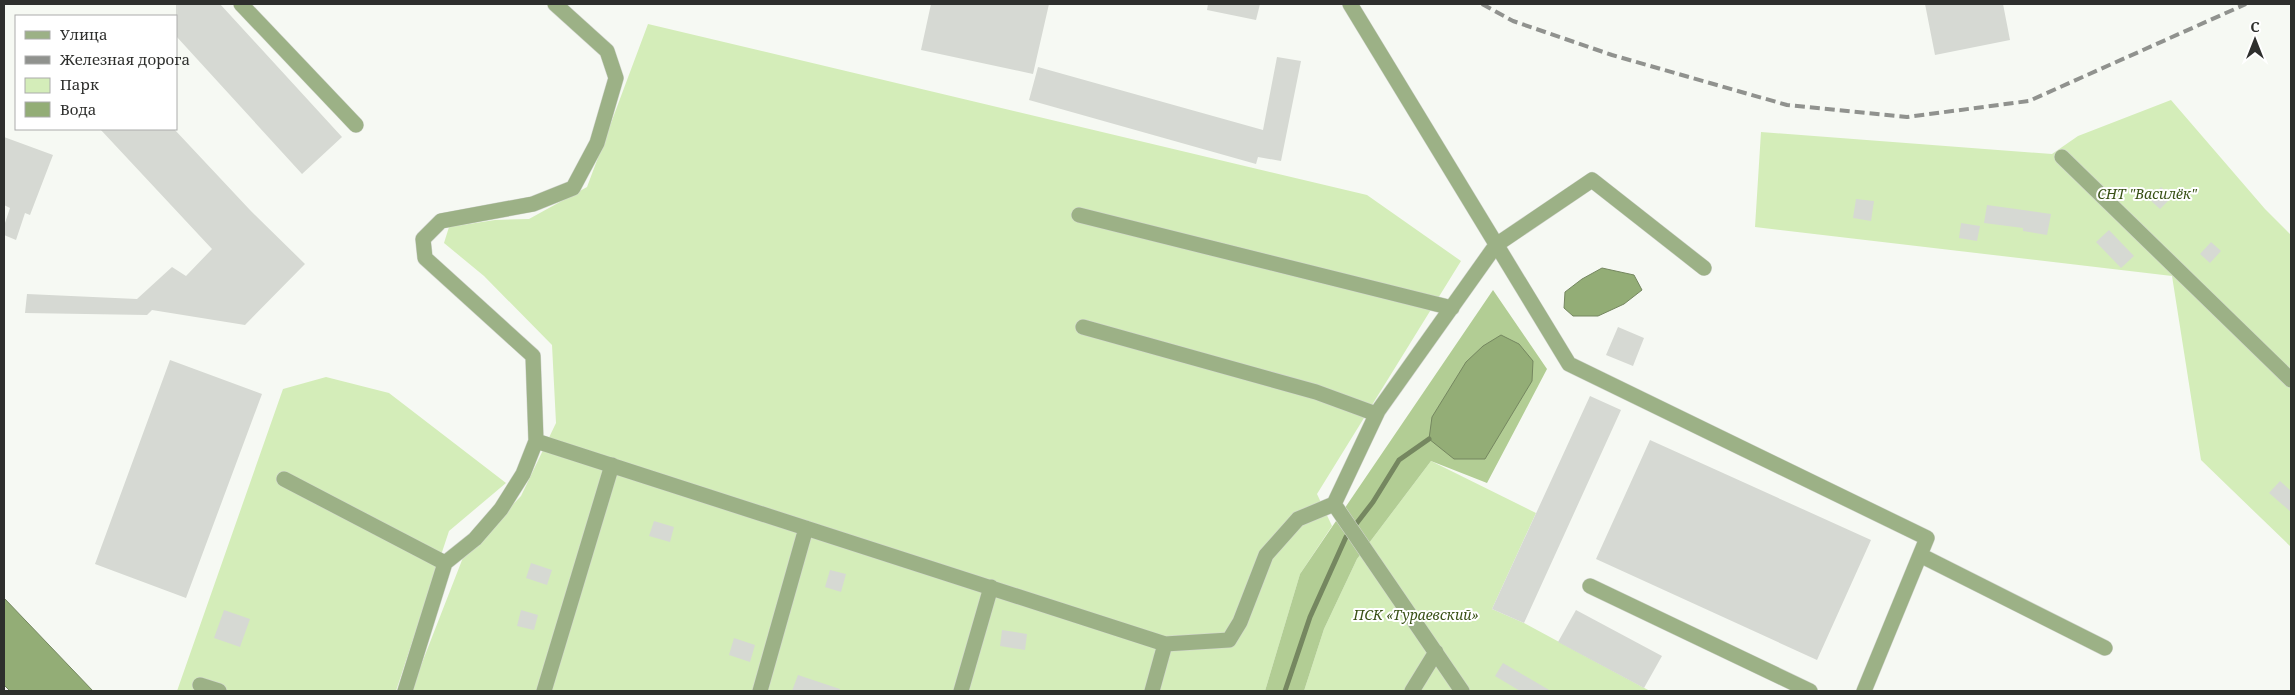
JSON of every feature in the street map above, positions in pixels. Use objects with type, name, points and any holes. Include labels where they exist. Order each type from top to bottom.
[{"type":"street","points":[[241,4],[356,125]]},
{"type":"street","points":[[405,691],[445,563],[476,539],[501,509],[522,474],[536,441],[533,356],[425,258],[423,239],[441,222],[533,204],[573,188],[597,143],[616,78],[607,51],[556,4]]},
{"type":"street","points":[[1350,4],[1569,364],[1927,538],[1864,691]]},
{"type":"street","points":[[2062,157],[2291,380]]},
{"type":"street","points":[[536,441],[1164,644],[1229,640],[1240,622],[1266,555],[1298,519],[1334,504],[1376,414],[1496,245],[1592,180],[1704,268]]},
{"type":"street","points":[[1079,215],[1452,308]]},
{"type":"street","points":[[1083,328],[1316,392],[1376,414]]},
{"type":"street","points":[[544,691],[612,465]]},
{"type":"street","points":[[284,479],[445,563]]},
{"type":"street","points":[[1334,504],[1462,691]]},
{"type":"street","points":[[760,691],[806,528]]},
{"type":"street","points":[[1920,555],[2105,648]]},
{"type":"street","points":[[1590,586],[1810,691]]},
{"type":"street","points":[[961,691],[991,588]]},
{"type":"street","points":[[1152,691],[1164,644]]},
{"type":"street","points":[[1412,691],[1436,652]]},
{"type":"street","points":[[200,685],[219,691]]},
{"type":"green space","points":[[648,24],[1367,195],[1461,261],[1317,494],[1332,526],[1300,574],[1265,691],[411,691],[464,555],[521,496],[556,423],[552,345],[484,276],[444,243],[449,227],[495,220],[529,219],[587,187]]},
{"type":"green space","name":"СНТ \"Василёк\"","points":[[2171,100],[2265,209],[2291,235],[2291,547],[2201,460],[2172,276],[1755,227],[1761,132],[2052,154],[2078,136]]},
{"type":"green space","points":[[326,377],[389,393],[506,483],[449,531],[396,691],[177,691],[283,389]]},
{"type":"green space","name":"ПСК «Тураевский»","points":[[1431,461],[1536,513],[1492,609],[1524,623],[1650,691],[1304,691],[1324,629],[1357,559]]},
{"type":"shaded area","points":[[1493,290],[1547,369],[1487,483],[1431,461],[1357,559],[1324,629],[1304,691],[1265,691],[1300,574]]},
{"type":"water","points":[[1602,268],[1634,275],[1642,290],[1624,304],[1598,316],[1573,316],[1564,308],[1565,292],[1582,279]]},
{"type":"water","points":[[1501,335],[1519,344],[1533,361],[1532,381],[1485,459],[1454,459],[1429,439],[1432,417],[1466,362],[1483,346]]},
{"type":"water","points":[[4,598],[93,691],[10,691],[4,685]]},
{"type":"building","points":[[176,4],[220,4],[342,137],[302,174],[178,38],[178,15],[176,15]]},
{"type":"building","points":[[931,4],[1049,4],[1033,74],[921,50]]},
{"type":"building","points":[[1208,4],[1260,4],[1256,20],[1207,10]]},
{"type":"building","points":[[1925,4],[2003,4],[2010,40],[1935,55]]},
{"type":"building","points":[[1277,57],[1301,61],[1281,161],[1258,157],[1256,164],[1029,100],[1038,67],[1263,130]]},
{"type":"building","points":[[101,130],[175,130],[250,210],[305,264],[245,325],[152,310],[147,315],[25,313],[27,294],[137,299],[172,267],[186,276],[212,249]]},
{"type":"building","points":[[4,137],[53,155],[30,215],[25,213],[16,240],[4,235],[4,226],[10,208],[4,205]]},
{"type":"building","points":[[2161,187],[2172,197],[2160,209],[2149,199]]},
{"type":"building","points":[[1856,199],[1874,201],[1871,221],[1853,218]]},
{"type":"building","points":[[1987,205],[2051,214],[2047,235],[2023,231],[2023,228],[1984,223]]},
{"type":"building","points":[[1961,223],[1980,226],[1977,241],[1959,238]]},
{"type":"building","points":[[2109,230],[2134,256],[2121,268],[2096,242]]},
{"type":"building","points":[[2211,242],[2221,251],[2210,263],[2200,254]]},
{"type":"building","points":[[1618,327],[1644,338],[1633,366],[1606,355]]},
{"type":"building","points":[[170,360],[262,394],[186,598],[95,564]]},
{"type":"building","points":[[1590,396],[1621,410],[1524,623],[1492,609]]},
{"type":"building","points":[[1650,440],[1871,540],[1817,660],[1596,559]]},
{"type":"building","points":[[2280,481],[2291,491],[2291,512],[2269,493]]},
{"type":"building","points":[[654,521],[674,527],[670,542],[649,536]]},
{"type":"building","points":[[531,563],[552,570],[547,585],[526,578]]},
{"type":"building","points":[[830,570],[846,574],[841,592],[825,587]]},
{"type":"building","points":[[224,610],[250,619],[240,647],[214,638]]},
{"type":"building","points":[[521,610],[538,615],[534,630],[517,626]]},
{"type":"building","points":[[1576,610],[1662,656],[1644,688],[1558,642]]},
{"type":"building","points":[[1002,630],[1027,634],[1025,650],[1000,646]]},
{"type":"building","points":[[734,638],[755,645],[750,662],[729,655]]},
{"type":"building","points":[[1503,663],[1551,691],[1520,691],[1495,676]]},
{"type":"building","points":[[798,675],[840,689],[839,691],[792,691]]},
{"type":"waterway","points":[[1285,691],[1310,617],[1346,537],[1373,502],[1399,460],[1429,439]]},
{"type":"railway","points":[[1482,4],[1513,21],[1612,55],[1787,105],[1907,117],[2029,101],[2246,4]]}]
